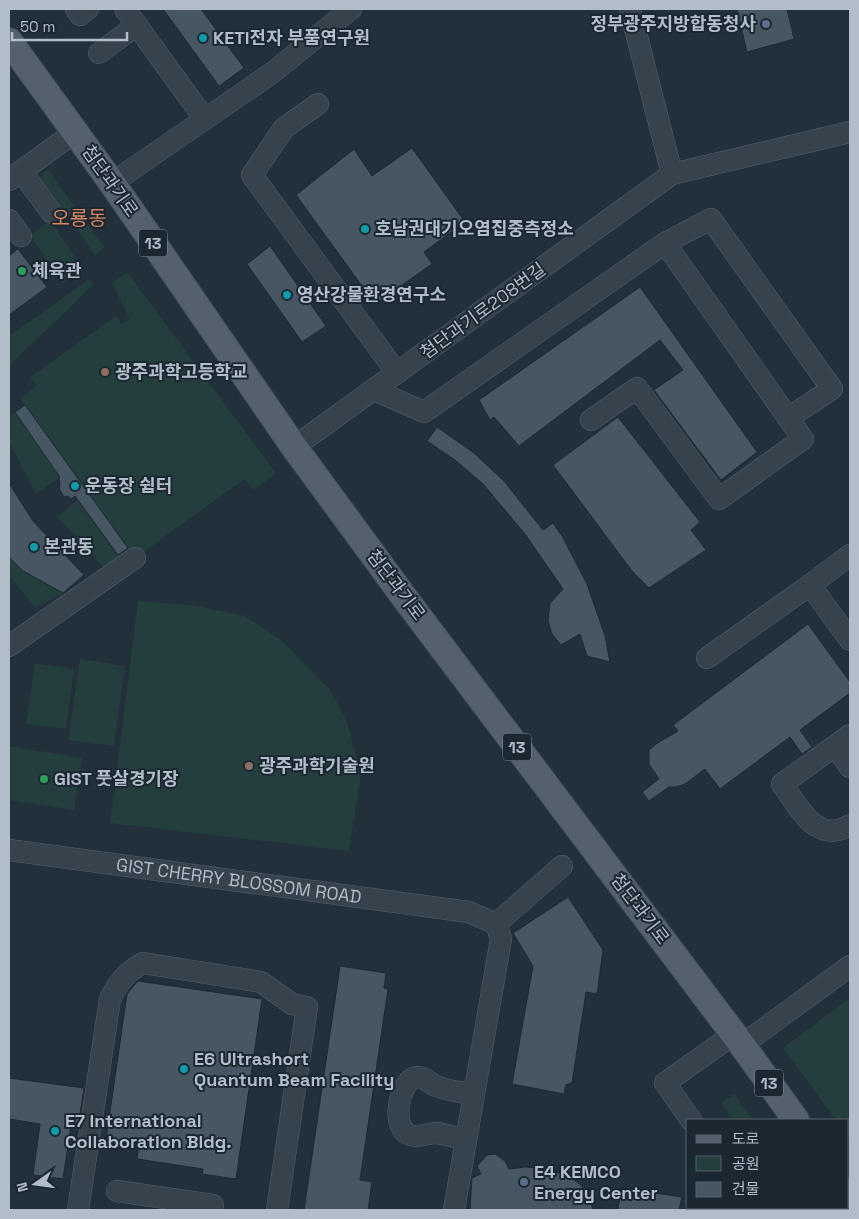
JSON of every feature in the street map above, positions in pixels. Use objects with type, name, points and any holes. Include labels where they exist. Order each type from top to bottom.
[{"type":"main road","name":"첨단과기로","points":[[9,41],[112,183],[294,447],[407,601],[738,1040],[795,1119]]},
{"type":"street","points":[[76,9],[80,15],[88,9]]},
{"type":"street","points":[[630,9],[672,174]]},
{"type":"street","points":[[112,183],[272,73],[342,12]]},
{"type":"street","points":[[99,53],[131,17],[204,118]]},
{"type":"street","points":[[318,104],[284,128],[252,175],[397,373]]},
{"type":"street","points":[[51,212],[15,176],[75,132]]},
{"type":"street","name":"첨단과기로208번길","points":[[294,447],[672,174],[850,132]]},
{"type":"street","points":[[374,390],[424,412],[665,243],[711,219],[832,389],[788,418]]},
{"type":"street","points":[[591,420],[638,388],[720,499],[803,440],[665,243]]},
{"type":"street","points":[[707,658],[850,555]]},
{"type":"street","points":[[9,646],[135,558]]},
{"type":"street","points":[[810,585],[850,640]]},
{"type":"street","points":[[849,829],[828,830],[818,827],[809,821],[782,784],[843,741],[850,767]]},
{"type":"street","name":"GIST CHERRY BLOSSOM ROAD","points":[[9,850],[469,912],[496,924]]},
{"type":"street","points":[[454,1210],[501,939],[496,924],[562,866]]},
{"type":"street","points":[[78,1210],[110,999],[118,982],[130,969],[143,963],[260,982],[292,1004],[307,1007],[277,1210]]},
{"type":"street","points":[[690,1119],[665,1083],[738,1040],[850,966]]},
{"type":"street","points":[[466,1140],[438,1133],[411,1136],[405,1133],[400,1126],[398,1117],[399,1106],[403,1089],[408,1081],[417,1077],[439,1088],[474,1094]]},
{"type":"street","points":[[117,1191],[213,1205],[212,1210]]},
{"type":"green space","points":[[48,170],[105,248],[95,255],[40,178]]},
{"type":"green space","points":[[50,220],[82,268],[63,283],[30,236]]},
{"type":"green space","points":[[127,272],[276,473],[253,490],[245,479],[135,558],[20,398],[37,386],[30,377],[116,316],[122,324],[130,319],[112,283]]},
{"type":"green space","points":[[90,279],[94,284],[9,366],[9,336]]},
{"type":"green space","points":[[15,412],[60,477],[36,494],[9,442],[9,417]]},
{"type":"green space","points":[[78,500],[120,559],[107,571],[57,516]]},
{"type":"green space","points":[[9,557],[23,571],[64,593],[35,608],[9,575]]},
{"type":"green space","points":[[138,601],[191,605],[245,616],[281,640],[330,690],[346,719],[361,774],[349,851],[110,823]]},
{"type":"green space","points":[[80,659],[125,666],[114,746],[68,740]]},
{"type":"green space","points":[[35,663],[74,669],[66,729],[26,724]]},
{"type":"green space","name":"GIST 풋살경기장","points":[[9,746],[82,758],[74,810],[9,800]]},
{"type":"green space","points":[[850,998],[850,1140],[849,1119],[835,1119],[783,1048]]},
{"type":"green space","points":[[734,1094],[752,1119],[732,1119],[721,1103]]},
{"type":"building","name":"KETI전자 부품연구원","points":[[163,9],[201,9],[244,68],[219,86]]},
{"type":"building","name":"정부광주지방합동청사","points":[[737,9],[787,9],[794,39],[747,52]]},
{"type":"building","name":"호남권대기오염집중측정소","points":[[412,148],[465,222],[424,252],[432,264],[375,304],[296,195],[354,149],[372,176]]},
{"type":"building","name":"영산강물환경연구소","points":[[270,246],[326,326],[302,342],[247,264]]},
{"type":"building","name":"체육관","points":[[18,249],[47,287],[9,315],[9,256]]},
{"type":"building","points":[[640,287],[757,452],[721,480],[654,390],[683,370],[660,340],[519,446],[494,417],[490,420],[479,400]]},
{"type":"building","name":"운동장 쉼터","points":[[25,405],[128,548],[118,555],[75,496],[71,499],[68,496],[64,497],[59,488],[59,476],[15,412]]},
{"type":"building","points":[[618,417],[700,522],[691,530],[706,550],[649,588],[632,571],[553,465]]},
{"type":"building","points":[[437,427],[474,453],[504,481],[543,530],[553,523],[562,536],[587,584],[605,636],[610,662],[587,656],[580,634],[561,645],[552,634],[548,621],[550,603],[563,589],[525,534],[483,484],[455,460],[427,441]]},
{"type":"building","name":"본관동","points":[[9,483],[33,521],[84,575],[63,593],[23,571],[9,557]]},
{"type":"building","points":[[808,624],[850,682],[850,693],[800,730],[812,747],[802,754],[790,737],[720,789],[705,769],[685,784],[669,787],[649,801],[642,792],[659,779],[649,764],[649,750],[678,731],[673,725]]},
{"type":"building","points":[[568,897],[603,950],[597,994],[586,992],[572,1083],[566,1085],[564,1094],[512,1084],[533,966],[513,933]]},
{"type":"building","points":[[340,966],[386,973],[384,988],[388,989],[360,1180],[372,1182],[368,1210],[304,1210]]},
{"type":"building","name":"E6 Ultrashort Quantum Beam Facility","points":[[138,981],[262,999],[236,1179],[202,1174],[203,1169],[137,1159],[139,1144],[106,1139],[127,994]]},
{"type":"building","name":"E7 International Collaboration Bldg.","points":[[9,1078],[84,1088],[78,1126],[71,1125],[63,1179],[33,1175],[40,1124],[9,1119]]},
{"type":"building","name":"E4 KEMCO Energy Center","points":[[495,1154],[505,1161],[509,1169],[525,1167],[549,1169],[571,1178],[581,1185],[589,1196],[593,1210],[470,1210],[472,1178],[481,1174],[477,1166],[487,1155]]},
{"type":"building","points":[[621,1188],[682,1197],[679,1210],[618,1210]]},
{"type":"place","name":"정부광주지방합동청사","points":[[766,24]]},
{"type":"place","name":"KETI전자 부품연구원","points":[[203,38]]},
{"type":"place","name":"호남권대기오염집중측정소","points":[[365,229]]},
{"type":"place","name":"체육관","points":[[22,271]]},
{"type":"place","name":"영산강물환경연구소","points":[[287,295]]},
{"type":"place","name":"광주과학고등학교","points":[[105,372]]},
{"type":"place","name":"운동장 쉼터","points":[[75,486]]},
{"type":"place","name":"본관동","points":[[34,547]]},
{"type":"place","name":"광주과학기술원","points":[[249,766]]},
{"type":"place","name":"GIST 풋살경기장","points":[[44,779]]},
{"type":"place","name":"E6 Ultrashort Quantum Beam Facility","points":[[184,1069]]},
{"type":"place","name":"E7 International Collaboration Bldg.","points":[[55,1131]]},
{"type":"place","name":"E4 KEMCO Energy Center","points":[[524,1182]]},
{"type":"district","name":"오룡동","points":[[79,218]]}]
